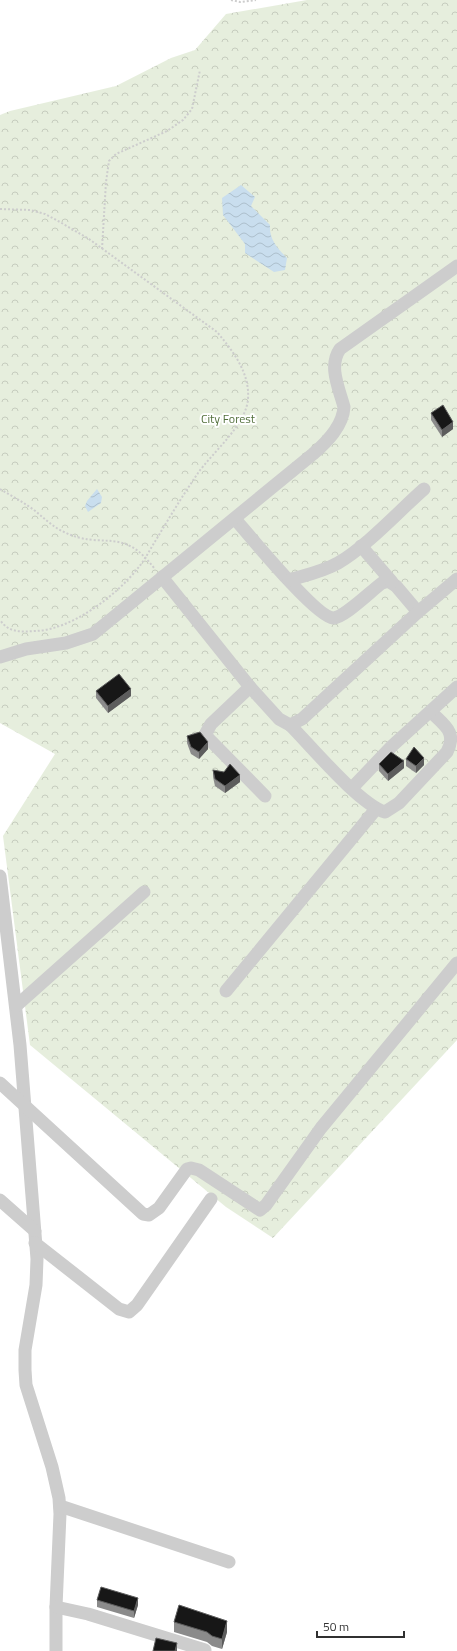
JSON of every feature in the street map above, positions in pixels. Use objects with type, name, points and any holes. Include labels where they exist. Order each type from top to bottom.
[{"type":"street","points":[[0,657],[26,649],[66,643],[93,634],[159,574],[235,518],[324,445],[340,423],[344,414],[344,407],[334,364],[335,356],[340,349],[457,266]]},
{"type":"street","points":[[289,580],[317,573],[339,562],[361,546],[424,489]]},
{"type":"street","points":[[235,518],[289,580],[318,610],[326,616],[334,618],[342,615],[382,583],[388,581],[392,582]]},
{"type":"street","points":[[361,546],[418,612]]},
{"type":"street","points":[[159,574],[250,687],[279,719],[290,725],[352,788],[376,809],[385,812],[399,803],[447,752],[452,743],[452,736],[448,728],[431,712]]},
{"type":"street","points":[[290,725],[302,719],[418,612],[457,579]]},
{"type":"street","points":[[352,788],[392,746],[431,712],[457,686]]},
{"type":"street","points":[[250,687],[210,724],[206,733],[208,738],[265,796]]},
{"type":"street","points":[[226,991],[376,809]]},
{"type":"street","points":[[0,876],[16,1006],[37,1272],[24,1350],[26,1385],[52,1467],[60,1506],[56,1607],[56,1651]]},
{"type":"street","points":[[16,1006],[144,892]]},
{"type":"street","points":[[0,1083],[143,1214],[148,1215],[159,1208],[188,1169],[191,1168],[199,1170],[260,1210],[266,1205],[320,1128],[457,963]]},
{"type":"street","points":[[0,1200],[35,1237],[119,1309],[128,1312],[137,1305],[211,1199]]},
{"type":"street","points":[[60,1506],[229,1562]]},
{"type":"street","points":[[56,1607],[88,1614],[205,1650]]},
{"type":"path","points":[[231,0],[246,2],[256,0]]},
{"type":"path","points":[[102,249],[106,182],[109,161],[116,154],[167,131],[183,120],[192,109],[200,70]]},
{"type":"path","points":[[0,209],[30,210],[45,214],[89,239],[217,332],[241,365],[248,386],[248,400],[235,430],[206,462],[146,557],[117,590],[85,614],[58,627],[44,631],[19,632],[10,630],[0,620]]},
{"type":"path","points":[[0,490],[24,503],[65,533],[80,537],[123,542],[131,545],[146,557],[159,574]]},
{"type":"green space","name":"City Forest","points":[[307,0],[457,0],[457,1040],[273,1238],[226,1207],[30,1045],[3,836],[55,754],[0,723],[0,115],[10,111],[116,86],[171,58],[195,50],[226,14]]},
{"type":"water","points":[[241,185],[255,197],[251,206],[270,225],[274,243],[287,258],[285,270],[274,272],[245,253],[245,244],[223,215],[222,198]]},
{"type":"water","points":[[97,489],[102,497],[101,503],[88,512],[85,506],[87,501]]},
{"type":"building","points":[[443,405],[453,422],[442,430],[431,413]]},
{"type":"building","points":[[119,674],[131,689],[108,706],[96,691]]},
{"type":"building","points":[[200,732],[208,742],[199,752],[191,747],[187,736]]},
{"type":"building","points":[[414,747],[424,758],[416,766],[406,759]]},
{"type":"building","points":[[391,752],[404,761],[388,774],[379,764]]},
{"type":"building","points":[[230,764],[240,775],[225,786],[215,779],[213,770],[224,772]]},
{"type":"building","points":[[101,1587],[138,1598],[134,1611],[97,1600]]},
{"type":"building","points":[[179,1605],[227,1621],[222,1639],[212,1636],[207,1632],[174,1622]]},
{"type":"building","points":[[156,1638],[177,1643],[175,1651],[153,1651]]}]
